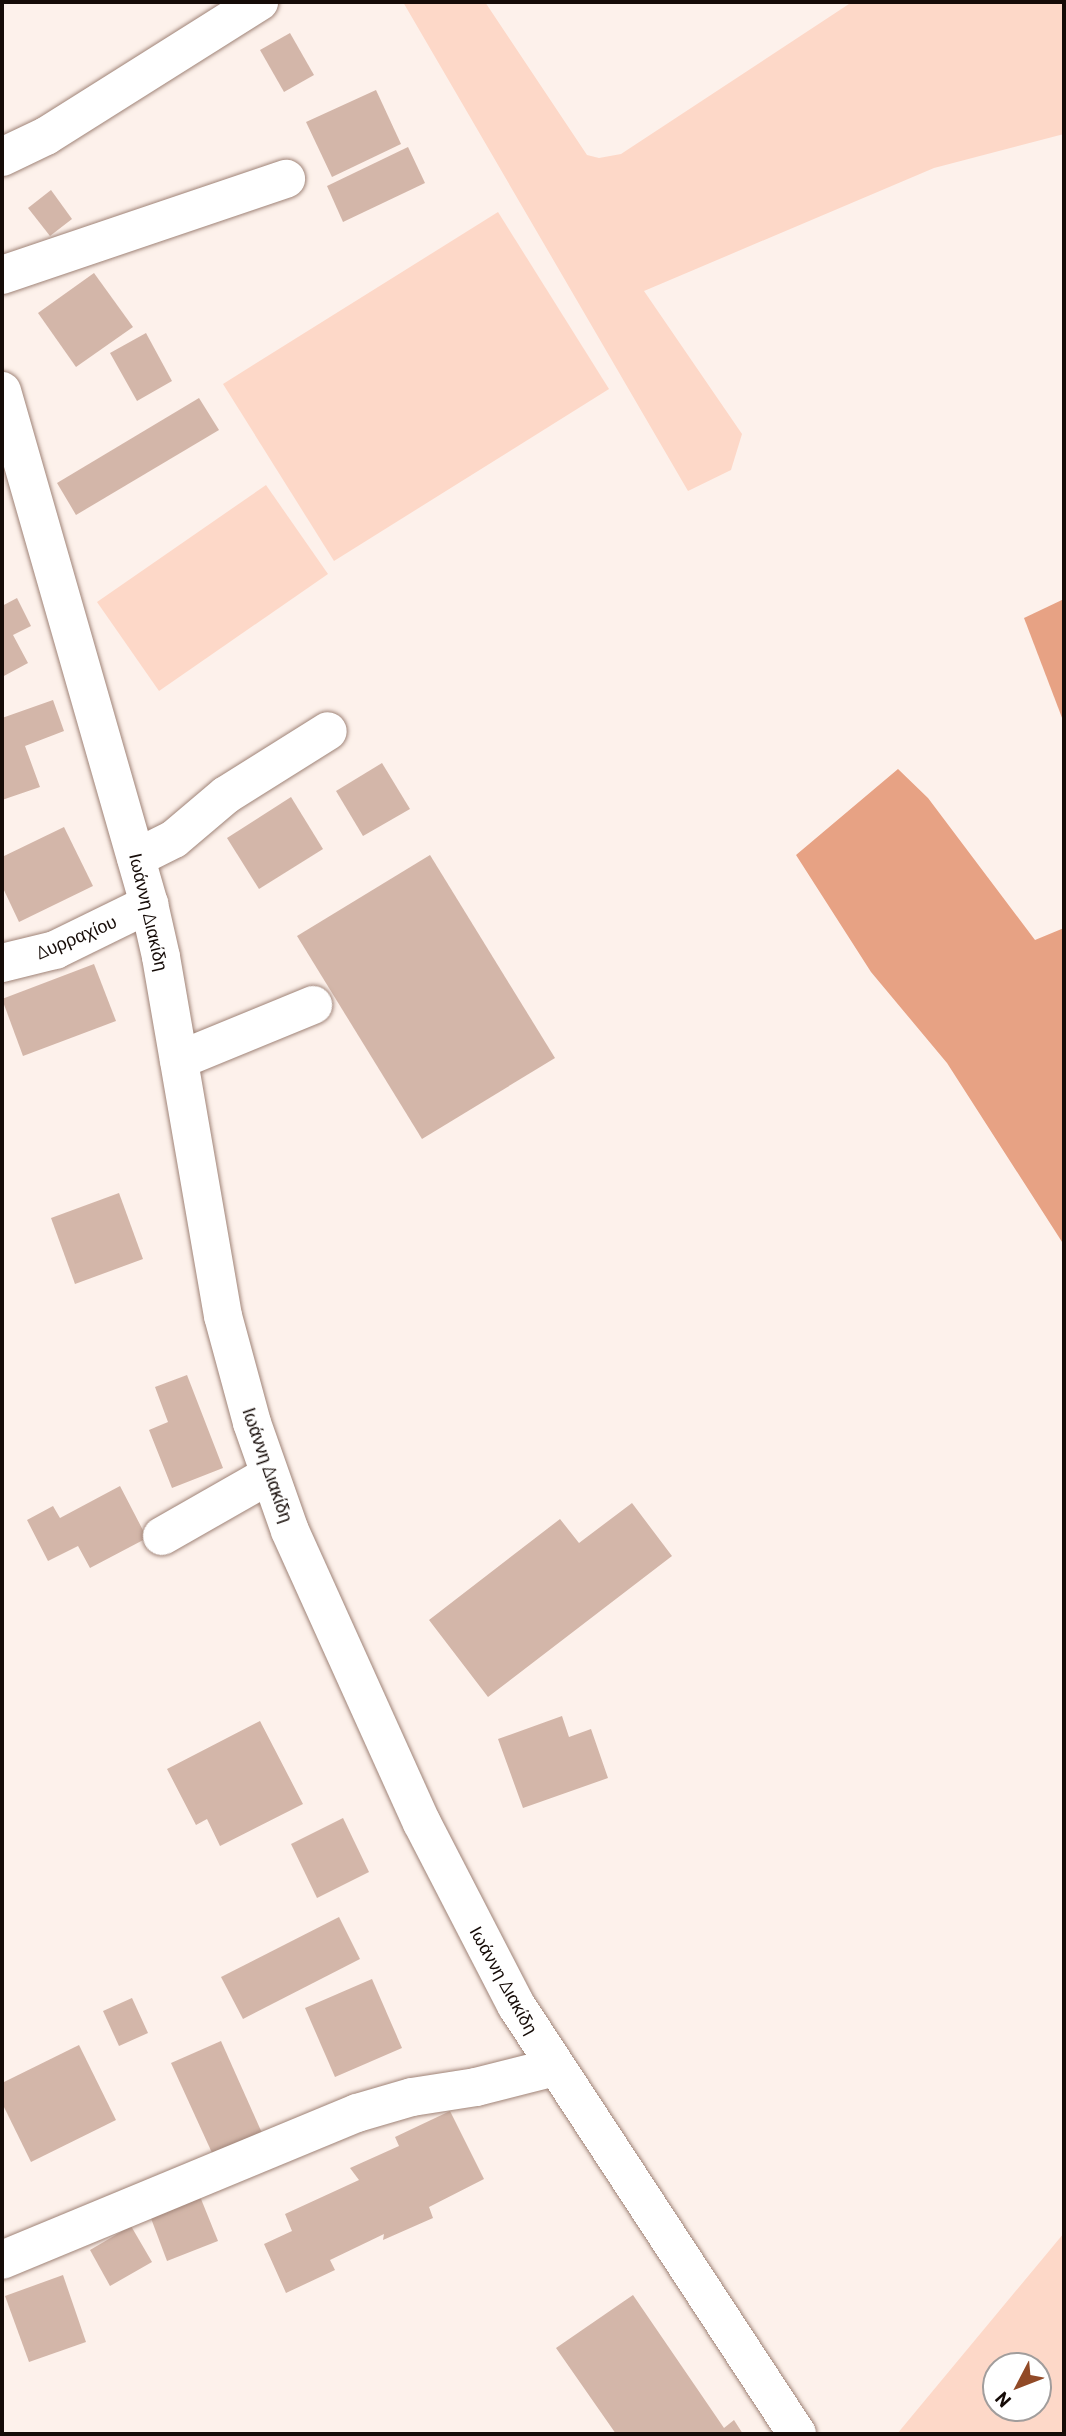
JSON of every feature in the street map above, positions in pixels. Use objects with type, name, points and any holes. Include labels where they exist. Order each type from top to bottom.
[{"type":"street","points":[[2,157],[46,136],[259,2]]},
{"type":"street","points":[[2,275],[286,178]]},
{"type":"street","name":"Ιωάννη Διακίδη","points":[[2,391],[149,904],[223,1316],[269,1475],[320,1603],[422,1823],[486,1951],[555,2067],[797,2434]]},
{"type":"street","points":[[136,858],[174,839],[226,795],[328,731]]},
{"type":"street","name":"Δυρραχίου","points":[[2,963],[55,950],[149,904]]},
{"type":"street","points":[[179,1060],[313,1005]]},
{"type":"street","points":[[162,1536],[269,1475]]},
{"type":"street","points":[[2,2260],[357,2113],[412,2096],[476,2087],[555,2067]]},
{"type":"shaded area","points":[[403,2],[485,2],[587,155],[599,158],[621,154],[852,2],[1064,2],[1064,134],[934,168],[644,291],[742,434],[731,470],[688,491]]},
{"type":"shaded area","points":[[498,212],[609,389],[334,561],[223,384]]},
{"type":"shaded area","points":[[266,485],[328,574],[159,691],[97,602]]},
{"type":"shaded area","points":[[1064,599],[1064,723],[1024,618]]},
{"type":"shaded area","points":[[898,769],[928,798],[1035,940],[1064,928],[1064,1245],[947,1063],[871,972],[796,855]]},
{"type":"shaded area","points":[[1064,2233],[1064,2434],[897,2434]]},
{"type":"building","points":[[290,33],[314,75],[284,92],[260,50]]},
{"type":"building","points":[[376,90],[401,144],[332,177],[306,122]]},
{"type":"building","points":[[408,147],[425,183],[343,222],[327,186]]},
{"type":"building","points":[[51,190],[72,219],[50,236],[28,208]]},
{"type":"building","points":[[94,273],[133,327],[76,367],[38,313]]},
{"type":"building","points":[[146,333],[172,381],[137,401],[110,353]]},
{"type":"building","points":[[199,398],[219,430],[76,515],[57,483]]},
{"type":"building","points":[[17,598],[31,626],[13,635],[28,663],[2,677],[2,606]]},
{"type":"building","points":[[53,700],[64,731],[25,746],[40,787],[2,800],[2,718]]},
{"type":"building","points":[[382,763],[410,809],[363,836],[336,791]]},
{"type":"building","points":[[291,797],[323,849],[259,889],[227,838]]},
{"type":"building","points":[[64,827],[93,886],[19,922],[2,886],[2,857]]},
{"type":"building","points":[[430,855],[555,1058],[422,1139],[297,936]]},
{"type":"building","points":[[94,964],[116,1021],[23,1056],[2,999]]},
{"type":"building","points":[[119,1193],[143,1259],[75,1284],[51,1218]]},
{"type":"building","points":[[187,1375],[223,1468],[172,1488],[149,1430],[168,1422],[155,1387]]},
{"type":"building","points":[[120,1486],[147,1538],[90,1568],[78,1546],[48,1561],[27,1520],[53,1506],[60,1518]]},
{"type":"building","points":[[632,1503],[672,1556],[488,1697],[429,1620],[560,1519],[579,1543]]},
{"type":"building","points":[[562,1716],[569,1737],[591,1729],[608,1778],[523,1808],[498,1739]]},
{"type":"building","points":[[260,1721],[303,1804],[220,1846],[207,1819],[196,1825],[167,1769]]},
{"type":"building","points":[[343,1818],[369,1872],[317,1898],[291,1844]]},
{"type":"building","points":[[339,1917],[360,1959],[243,2019],[221,1977]]},
{"type":"building","points":[[372,1979],[402,2048],[335,2077],[305,2008]]},
{"type":"building","points":[[132,1998],[148,2033],[119,2046],[103,2011]]},
{"type":"building","points":[[221,2041],[262,2133],[213,2155],[171,2063]]},
{"type":"building","points":[[79,2045],[116,2120],[31,2162],[2,2103],[2,2083]]},
{"type":"building","points":[[450,2111],[484,2179],[429,2207],[433,2218],[383,2240],[384,2234],[330,2260],[335,2270],[286,2293],[264,2244],[292,2231],[285,2214],[359,2180],[350,2168],[399,2146],[395,2137]]},
{"type":"building","points":[[199,2194],[218,2241],[167,2261],[149,2213]]},
{"type":"building","points":[[131,2226],[152,2262],[110,2286],[90,2250]]},
{"type":"building","points":[[63,2275],[86,2342],[29,2362],[5,2296]]},
{"type":"building","points":[[633,2295],[724,2428],[734,2420],[743,2434],[616,2434],[556,2348]]}]
